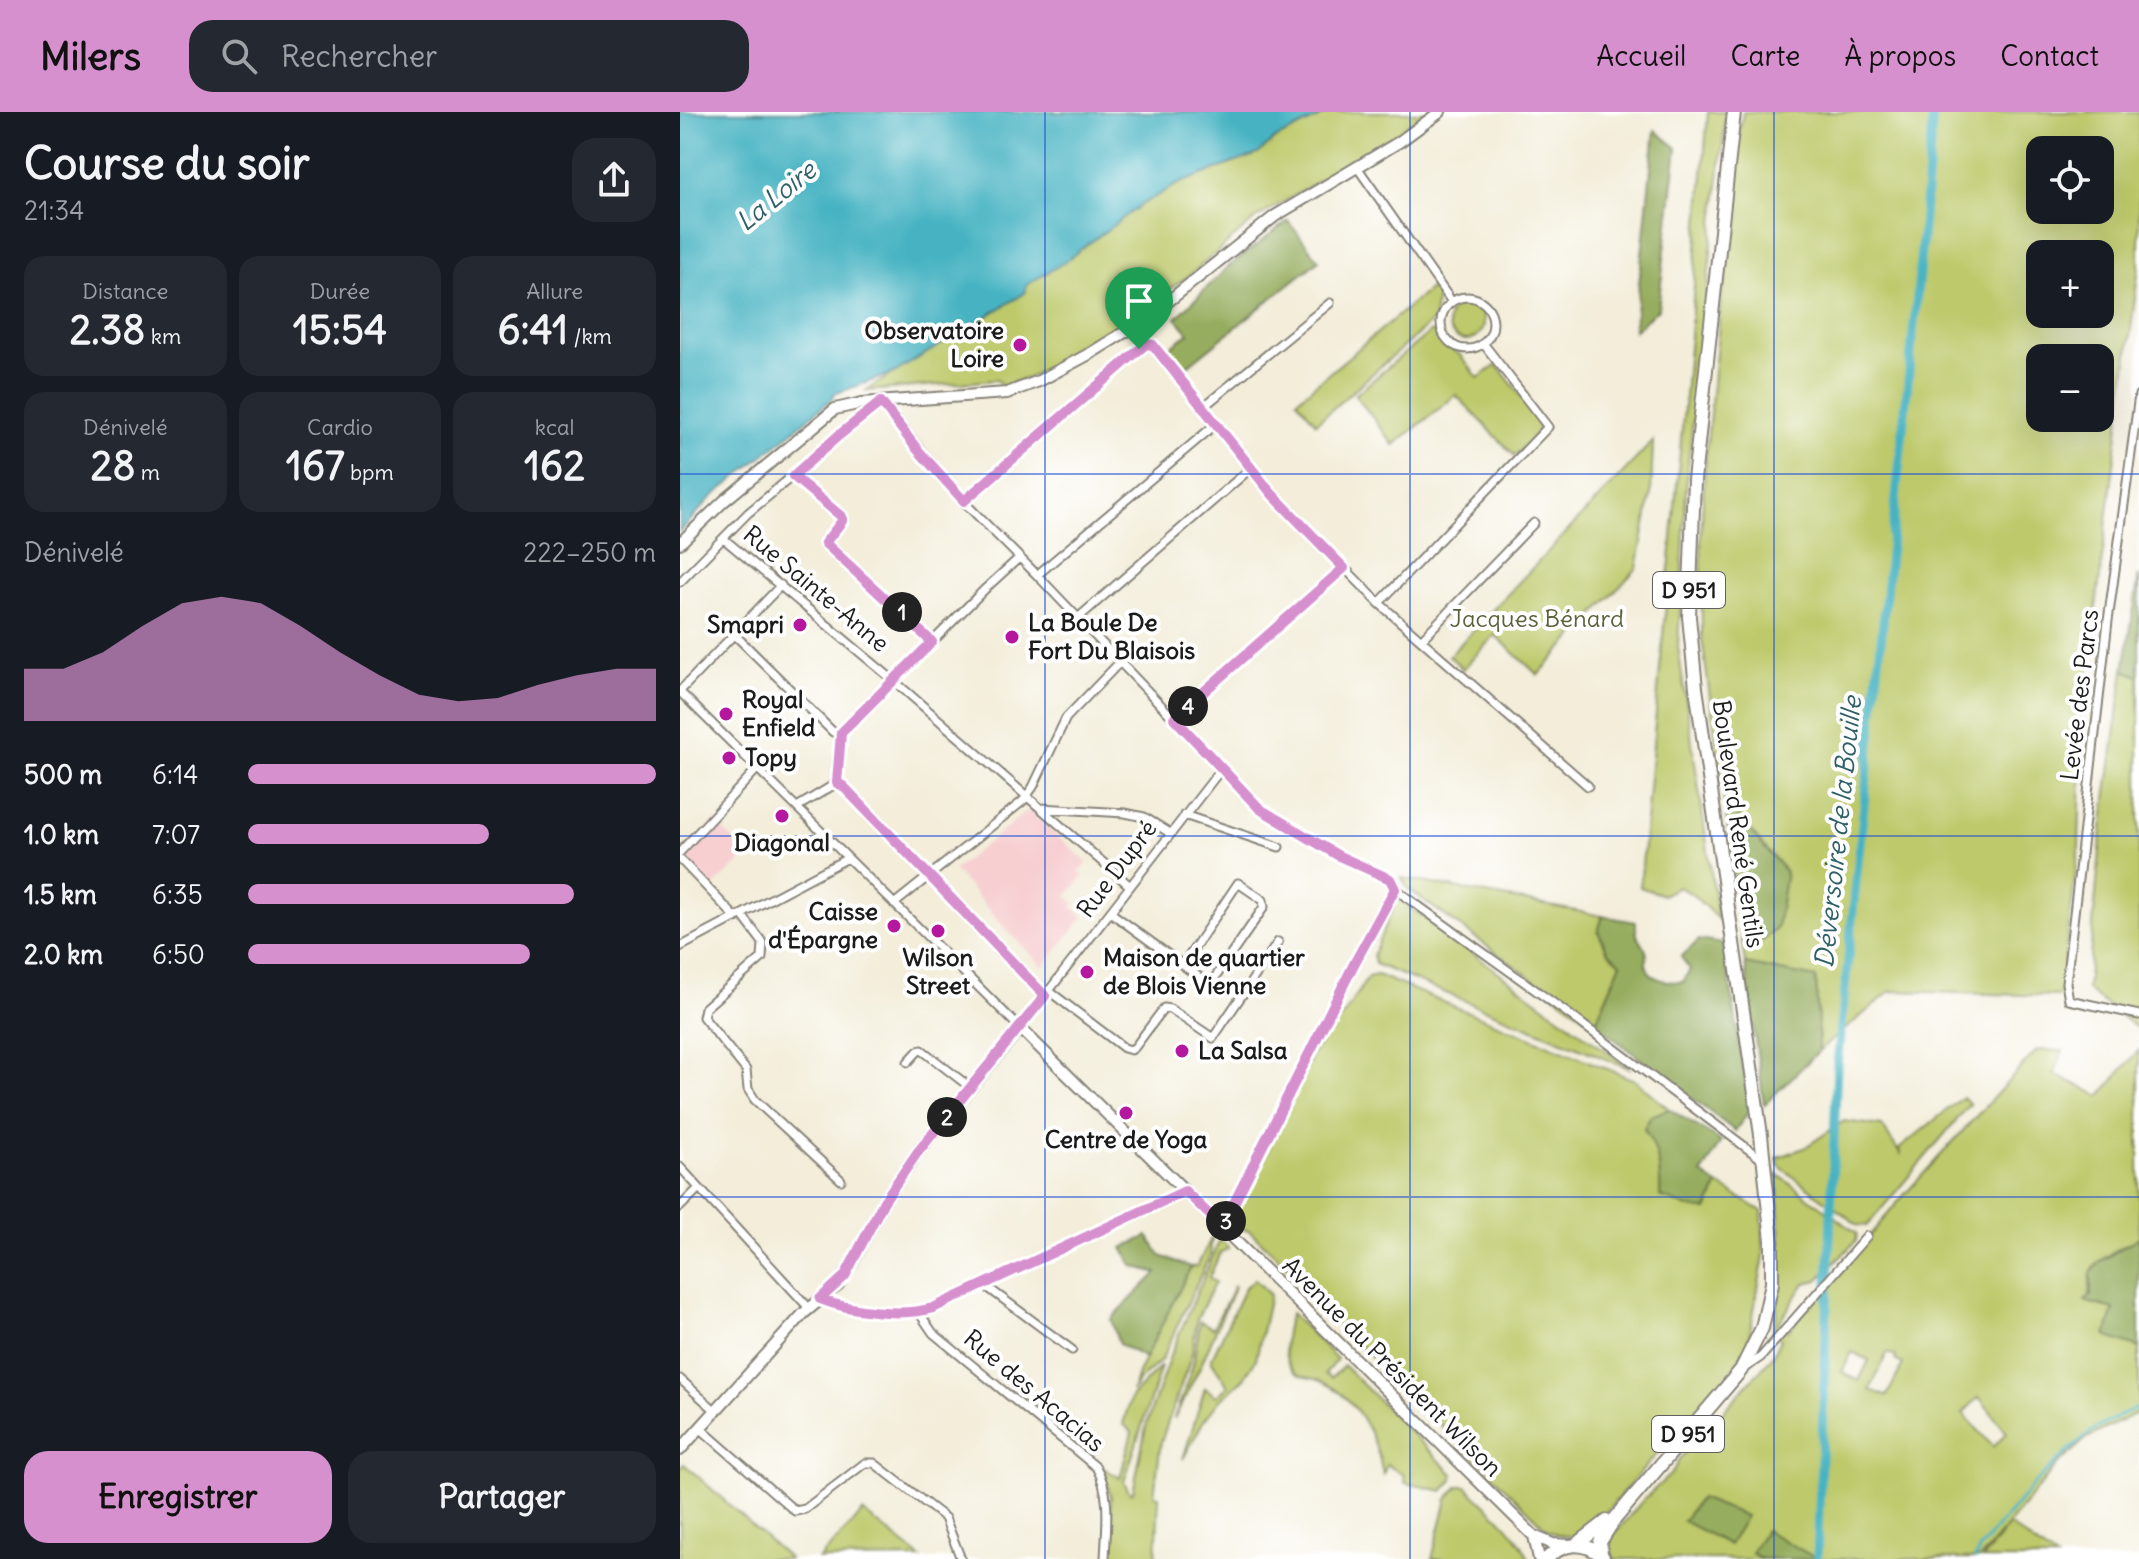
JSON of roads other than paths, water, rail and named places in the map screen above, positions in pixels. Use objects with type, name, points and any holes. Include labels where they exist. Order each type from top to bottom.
[{"type":"main road","points":[[680,543],[724,501],[835,409],[881,402],[1007,393],[1039,381],[1146,319],[1275,216],[1399,142],[1440,112]]},
{"type":"main road","name":"Boulevard René Gentils","points":[[1603,1557],[1600,1546],[1605,1533],[1741,1370],[1762,1328],[1772,1283],[1772,1241],[1764,1161],[1696,688],[1689,617],[1694,480],[1734,112]]},
{"type":"main road","points":[[680,1450],[809,1308],[845,1276],[884,1201],[917,1153],[1020,1028]]},
{"type":"main road","name":"Avenue du Président Wilson","points":[[1020,1028],[1534,1536]]},
{"type":"main road","name":"Boulevard René Gentils","points":[[1546,1559],[1559,1548],[1573,1545],[1592,1534],[1633,1497]]},
{"type":"main road","points":[[1534,1536],[1553,1544],[1587,1546],[1603,1557]]},
{"type":"main road","points":[[1534,1536],[1539,1559]]},
{"type":"street","points":[[1357,167],[1452,302]]},
{"type":"street","points":[[1469,297],[1485,304],[1492,319],[1489,336],[1483,343],[1476,347],[1459,348],[1446,338],[1442,314],[1452,302],[1469,297]]},
{"type":"street","points":[[1202,408],[1330,303]]},
{"type":"street","points":[[964,501],[1149,343],[1272,494],[1344,568],[1379,603],[1588,786]]},
{"type":"street","points":[[1379,603],[1548,427],[1483,343]]},
{"type":"street","name":"Levée des Parcs","points":[[2139,395],[2108,621],[2066,983],[2069,1000],[2139,1015]]},
{"type":"street","points":[[680,582],[748,513],[881,402],[917,449],[964,501],[1260,809],[1339,856],[1390,879],[1395,889],[1570,1015],[1764,1161]]},
{"type":"street","points":[[1037,575],[1216,424]]},
{"type":"street","points":[[1078,618],[1251,468]]},
{"type":"street","points":[[793,476],[842,517],[825,543],[932,642]]},
{"type":"street","points":[[1421,640],[1534,523]]},
{"type":"street","name":"Rue Sainte-Anne","points":[[724,539],[893,680],[1130,886]]},
{"type":"street","points":[[837,783],[841,733],[1020,557]]},
{"type":"street","points":[[1174,718],[1344,568]]},
{"type":"street","points":[[781,585],[680,692],[1020,1028]]},
{"type":"street","points":[[735,635],[833,732],[841,733]]},
{"type":"street","points":[[894,904],[1027,796],[1066,718],[1120,662]]},
{"type":"street","name":"Rue Dupré","points":[[1020,1028],[1222,768]]},
{"type":"street","points":[[680,852],[682,841],[757,769]]},
{"type":"street","points":[[797,807],[837,783]]},
{"type":"street","points":[[837,783],[1047,993],[1124,1048],[1131,1050],[1135,1047],[1164,1008],[1213,1038],[1278,942]]},
{"type":"street","points":[[1040,808],[1125,813],[1144,817],[1170,833]]},
{"type":"street","points":[[1184,815],[1279,847]]},
{"type":"street","points":[[680,947],[848,858]]},
{"type":"street","points":[[680,859],[763,943],[762,958],[702,1014],[744,1068],[748,1089],[755,1100],[841,1180]]},
{"type":"street","points":[[1110,912],[1210,985],[1264,907],[1263,900],[1238,883],[1183,965]]},
{"type":"street","points":[[1222,1227],[1395,889]]},
{"type":"street","points":[[908,1062],[922,1050],[972,1089]]},
{"type":"street","points":[[680,1167],[809,1308]]},
{"type":"street","points":[[680,1207],[699,1188]]},
{"type":"street","points":[[820,1299],[848,1308],[918,1311],[940,1306],[1185,1191]]},
{"type":"street","points":[[1741,1370],[1761,1357],[1867,1236]]},
{"type":"street","points":[[983,1284],[1072,1350]]},
{"type":"street","name":"Rue des Acacias","points":[[918,1311],[933,1333],[1096,1467],[1106,1497],[1105,1559]]},
{"type":"street","points":[[680,1379],[716,1411]]},
{"type":"street","points":[[700,1428],[795,1511],[805,1509],[865,1463],[874,1463],[945,1518],[961,1559]]},
{"type":"water","name":"La Loire","points":[[680,112],[1330,112],[1275,139],[1258,154],[1180,183],[1141,205],[1027,285],[1025,293],[894,373],[834,394],[833,398],[709,500],[680,532]]},
{"type":"waterway","name":"Déversoire de la Bouille","points":[[1817,1559],[1837,1065],[1918,285],[1933,112]]},
{"type":"waterway","points":[[1975,1559],[1980,1548],[2034,1484],[2069,1450],[2093,1430],[2139,1406]]},
{"type":"place","name":"Observatoire Loire","points":[[1020,345]]},
{"type":"place","name":"Smapri","points":[[800,625]]},
{"type":"place","name":"La Boule De Fort Du Blaisois","points":[[1012,637]]},
{"type":"place","name":"Royal Enfield","points":[[726,714]]},
{"type":"place","name":"Topy","points":[[729,758]]},
{"type":"place","name":"Diagonal","points":[[782,816]]},
{"type":"place","name":"Caisse d'Épargne","points":[[894,926]]},
{"type":"place","name":"Wilson Street","points":[[938,931]]},
{"type":"place","name":"Maison de quartier de Blois Vienne","points":[[1087,972]]},
{"type":"place","name":"La Salsa","points":[[1182,1051]]},
{"type":"place","name":"Centre de Yoga","points":[[1126,1113]]},
{"type":"park label","name":"Jacques Bénard","points":[[1537,619]]}]
